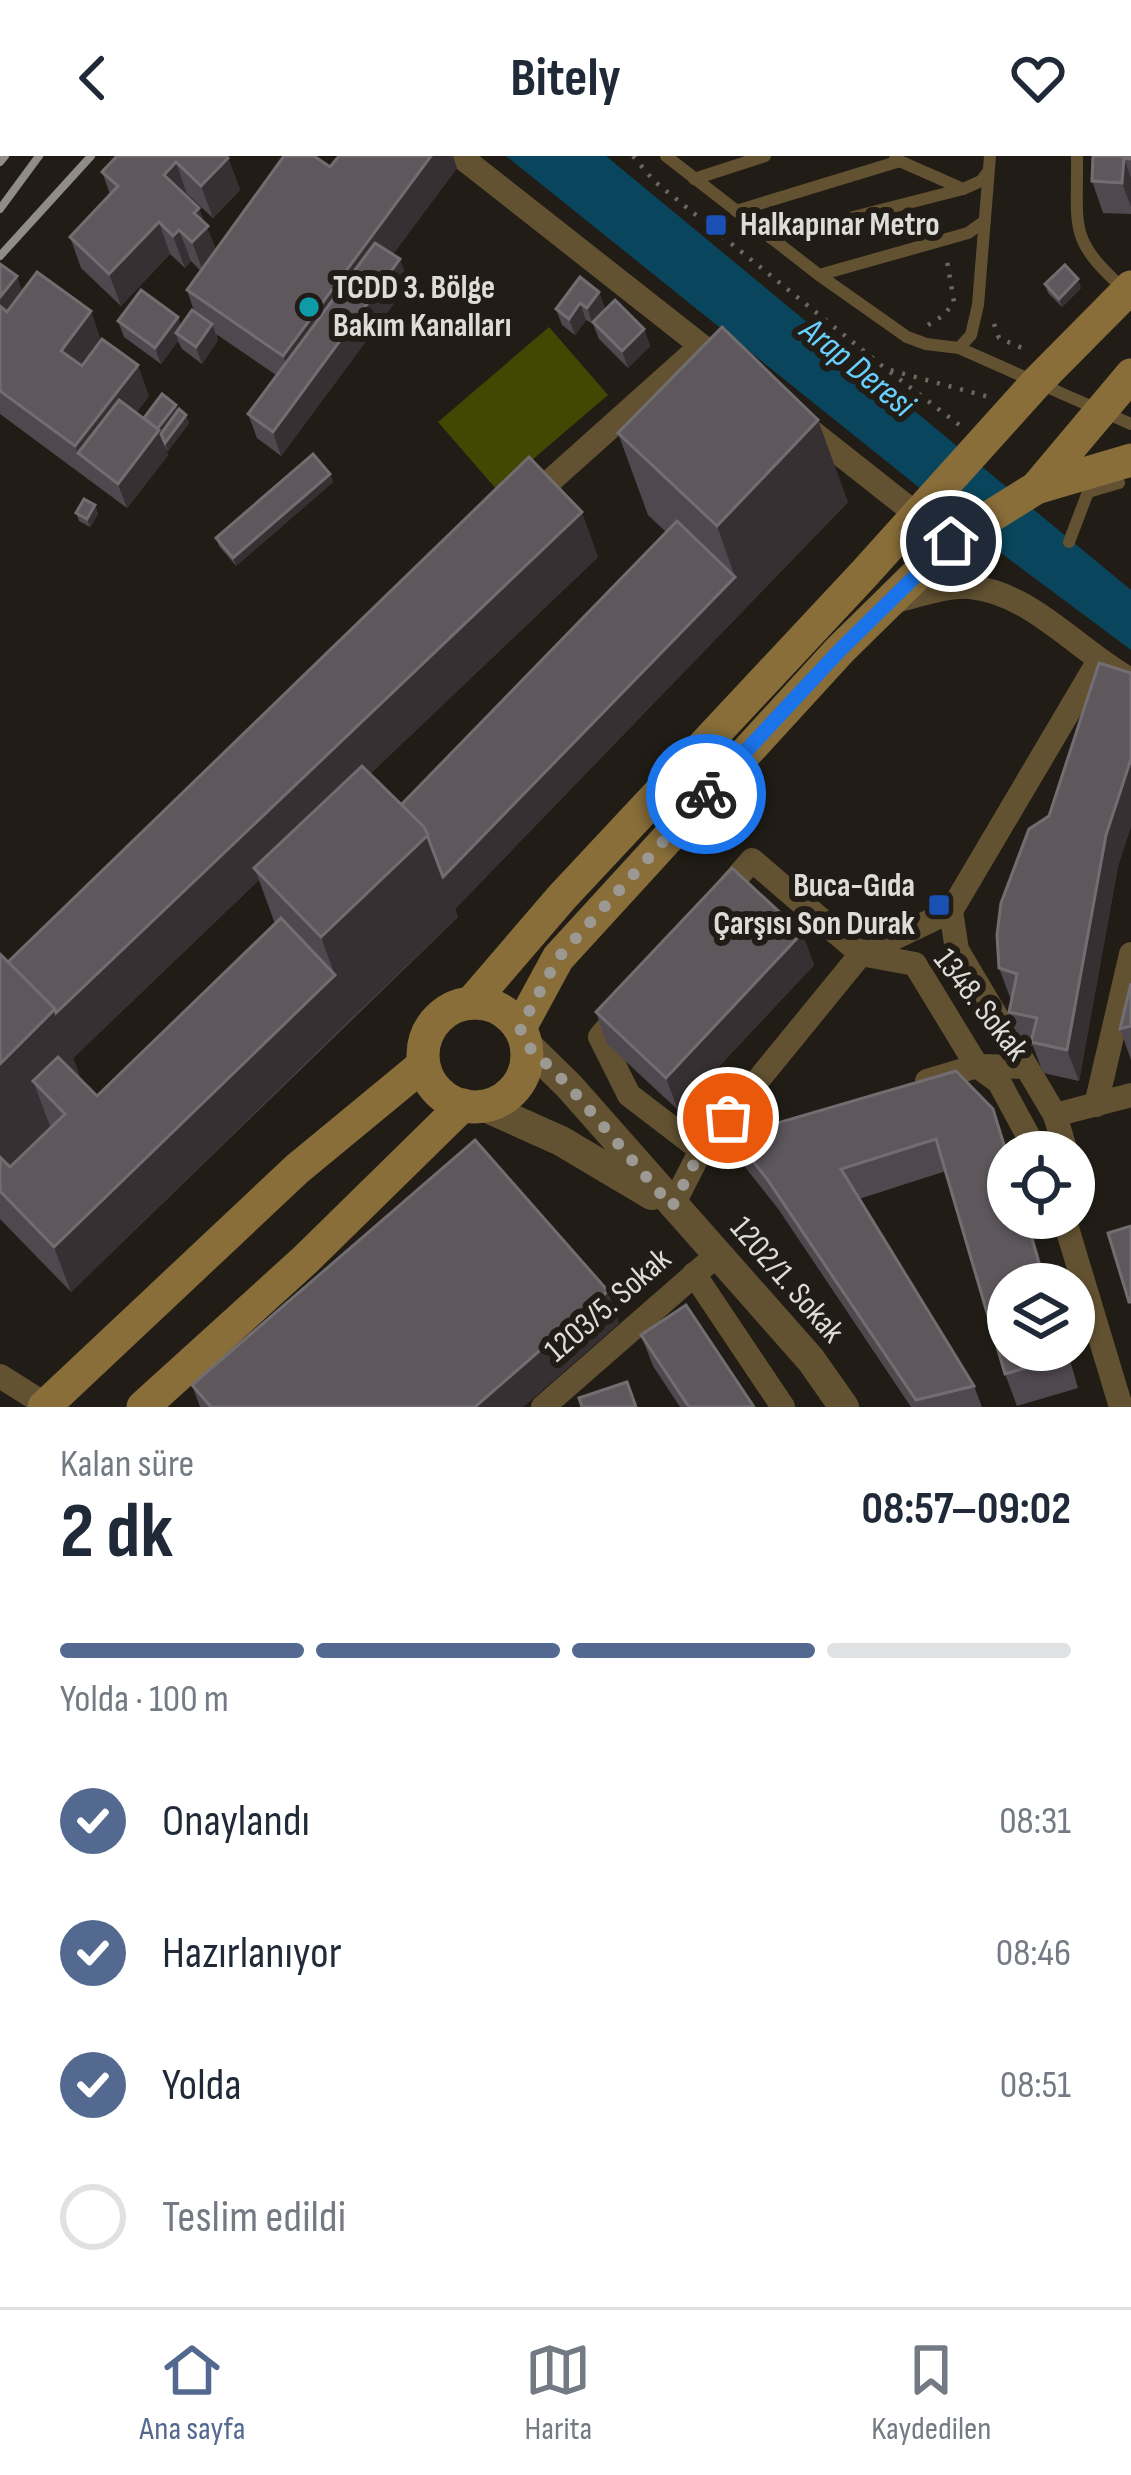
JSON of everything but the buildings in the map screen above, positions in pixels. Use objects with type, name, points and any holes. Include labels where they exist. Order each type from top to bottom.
[{"type":"main road","points":[[471,1003],[562,897],[982,443],[1032,380],[1128,289]]},
{"type":"main road","points":[[143,1407],[473,1106],[499,1101],[522,1077],[523,1036],[558,958],[744,752],[887,603],[951,541],[1036,488],[1131,375]]},
{"type":"main road","points":[[1036,488],[1125,472]]},
{"type":"main road","points":[[473,1106],[437,1091],[423,1065],[423,1047],[439,1016],[471,1003],[499,1008],[523,1036]]},
{"type":"main road","points":[[45,1406],[297,1169],[423,1065]]},
{"type":"street","points":[[460,156],[737,374]]},
{"type":"street","points":[[506,520],[701,346]]},
{"type":"street","points":[[790,416],[916,514]]},
{"type":"street","points":[[887,603],[966,586],[1011,596],[1098,662],[1131,680]]},
{"type":"street","points":[[1060,1131],[1055,1115],[957,950],[951,911],[1098,662]]},
{"type":"street","points":[[473,1106],[561,1142],[672,1207],[701,1150],[861,954],[752,860],[706,913]]},
{"type":"street","name":"1348. Sokak","points":[[861,954],[951,911]]},
{"type":"street","name":"1348. Sokak","points":[[861,954],[916,964],[977,1066],[999,1082],[1026,1131]]},
{"type":"street","points":[[1096,1105],[1131,954]]},
{"type":"street","points":[[645,984],[600,1037],[629,1095],[701,1150]]},
{"type":"street","name":"1202/1. Sokak","points":[[523,1036],[672,1207],[783,1407]]},
{"type":"street","points":[[913,1085],[977,1066],[1025,1067]]},
{"type":"street","points":[[1055,1115],[1131,1095]]},
{"type":"street","points":[[701,1150],[786,1124]]},
{"type":"street","points":[[1073,1239],[1121,1407]]},
{"type":"street","name":"1202/1. Sokak","points":[[706,1264],[812,1360],[844,1407]]},
{"type":"street","name":"1203/5. Sokak","points":[[544,1407],[706,1264]]},
{"type":"street","points":[[0,1376],[45,1406]]},
{"type":"lane","points":[[666,156],[907,337],[959,347],[1131,424]]},
{"type":"lane","points":[[694,179],[766,156]]},
{"type":"lane","points":[[1077,156],[1078,236],[1095,264],[1128,289]]},
{"type":"lane","points":[[736,212],[894,158],[963,189]]},
{"type":"lane","points":[[771,238],[963,189],[981,181],[990,161]]},
{"type":"lane","points":[[959,347],[971,335],[978,305],[990,161]]},
{"type":"lane","points":[[819,275],[968,233],[986,220]]},
{"type":"lane","points":[[1070,542],[1088,492],[1125,472]]},
{"type":"path","points":[[632,156],[653,181],[982,443]]},
{"type":"path","points":[[928,326],[954,302],[947,261]]},
{"type":"path","points":[[993,308],[999,338],[1032,380]]},
{"type":"path","points":[[886,369],[1032,380]]},
{"type":"shaded area","points":[[549,327],[608,395],[497,490],[438,422]]},
{"type":"water","name":"Arap Deresi","points":[[506,156],[606,156],[1131,590],[1131,650],[997,550]]},
{"type":"railway","points":[[0,162],[5,156]]},
{"type":"railway","points":[[0,209],[39,156]]},
{"type":"railway","points":[[0,256],[91,156]]},
{"type":"way so far","points":[[706,794],[558,958],[520,1028],[526,1044],[569,1086],[672,1207],[701,1150],[728,1118]]},
{"type":"place","name":"Halkapınar Metro","points":[[716,225]]},
{"type":"place","name":"TCDD 3. Bölge Bakım Kanalları","points":[[309,307]]},
{"type":"place","name":"Buca-Gıda Çarşısı Son Durak","points":[[939,905]]},
{"type":"route","points":[[706,794],[840,650],[951,541]]}]
